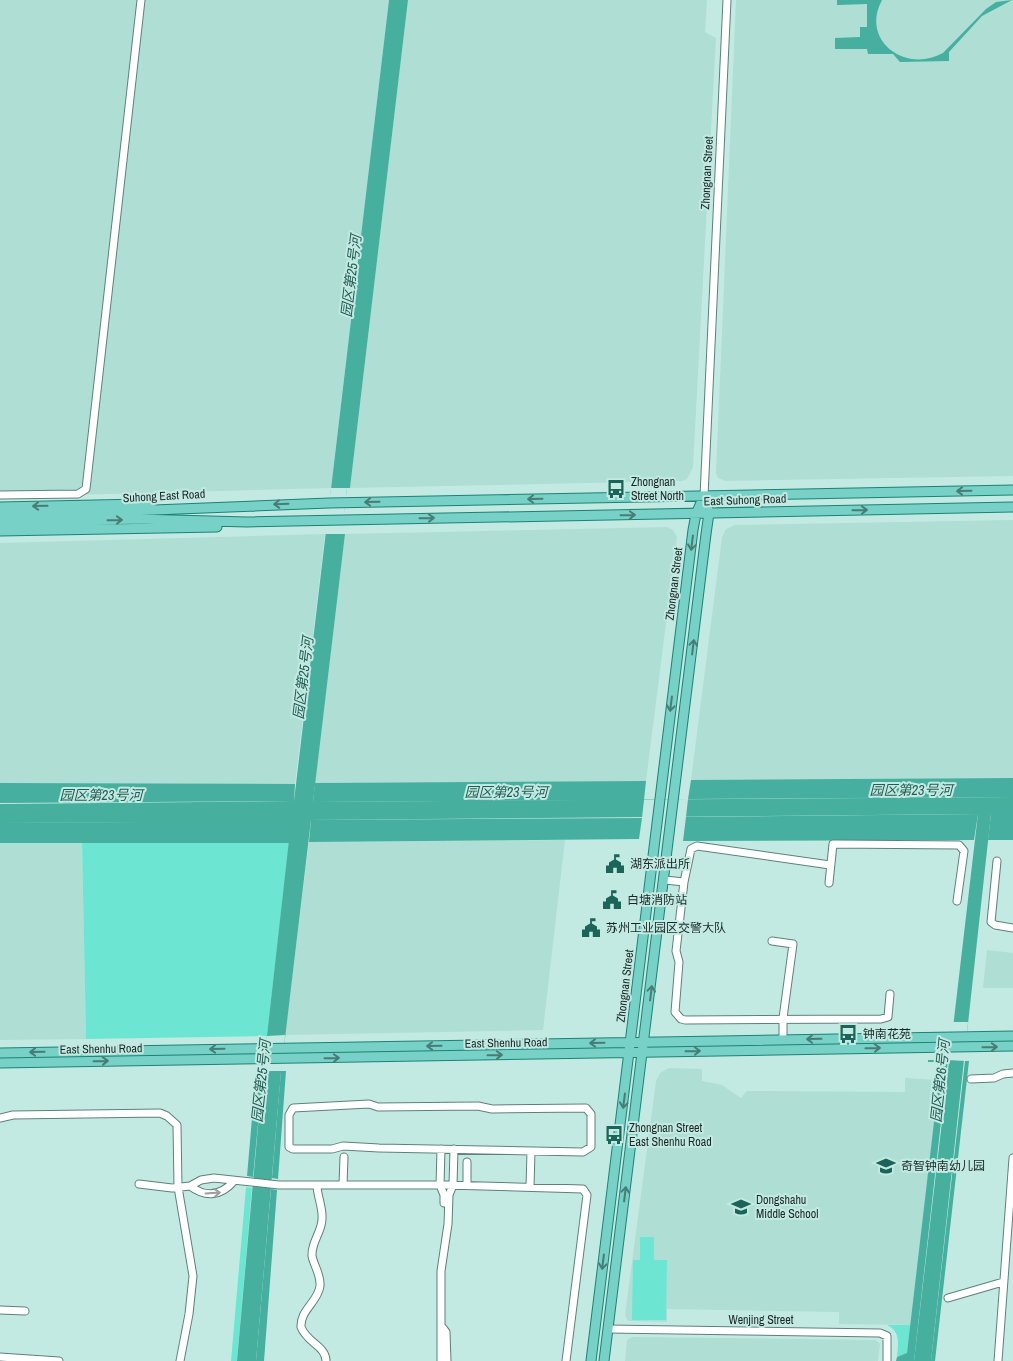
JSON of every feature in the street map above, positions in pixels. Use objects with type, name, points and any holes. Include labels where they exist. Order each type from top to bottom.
[{"type":"main road","name":"East Suhong Road","points":[[329,503],[1013,490]]},
{"type":"main road","name":"Zhongnan Street","points":[[604,1361],[644,1052],[709,513],[704,496]]},
{"type":"main road","name":"Zhongnan Street","points":[[590,1361],[696,514],[704,496]]},
{"type":"main road","name":"Suhong East Road","points":[[0,516],[130,511],[159,508],[329,503]]},
{"type":"main road","points":[[0,507],[141,504],[159,508]]},
{"type":"main road","name":"East Suhong Road","points":[[327,520],[1013,507]]},
{"type":"main road","name":"Suhong East Road","points":[[0,523],[137,520],[247,522],[327,520]]},
{"type":"main road","points":[[0,531],[218,527],[247,522]]},
{"type":"main road","name":"East Shenhu Road","points":[[0,1052],[1013,1036]]},
{"type":"main road","name":"East Shenhu Road","points":[[0,1063],[1013,1046]]},
{"type":"street","points":[[0,495],[78,494],[86,489],[141,0]]},
{"type":"street","name":"Zhongnan Street","points":[[704,496],[727,0]]},
{"type":"street","points":[[828,883],[833,844],[959,845],[964,851],[957,901]]},
{"type":"street","points":[[830,865],[697,846],[689,852],[676,951],[679,962],[675,1012],[677,1016],[685,1020],[783,1018],[885,1019],[888,1014],[890,994]]},
{"type":"street","points":[[997,861],[991,922],[995,925],[1013,928]]},
{"type":"street","points":[[664,880],[684,882]]},
{"type":"street","points":[[772,941],[794,944],[783,1018],[783,1039]]},
{"type":"street","points":[[971,1078],[994,1078],[1013,1072]]},
{"type":"street","points":[[368,1104],[378,1107],[583,1108],[590,1112],[592,1142],[586,1151],[441,1149],[344,1146],[332,1149],[293,1149],[288,1144],[289,1115],[296,1106],[368,1104]]},
{"type":"street","points":[[0,1118],[13,1115],[160,1113],[177,1124],[178,1187],[193,1276],[189,1314],[180,1361]]},
{"type":"street","points":[[441,1149],[440,1185],[444,1195],[446,1234]]},
{"type":"street","points":[[446,1361],[446,1332],[443,1328],[441,1271],[449,1195],[453,1185],[454,1150]]},
{"type":"street","points":[[530,1187],[531,1151]]},
{"type":"street","points":[[343,1185],[344,1157]]},
{"type":"street","points":[[998,1361],[1013,1158]]},
{"type":"street","points":[[467,1162],[467,1185]]},
{"type":"street","points":[[139,1184],[178,1187],[190,1186],[206,1179],[280,1185],[467,1185],[579,1188],[586,1191],[587,1195],[566,1361]]},
{"type":"street","points":[[190,1186],[202,1193],[212,1194],[228,1189],[234,1181]]},
{"type":"street","points":[[317,1185],[322,1227],[314,1242],[312,1256],[320,1285],[316,1297],[303,1313],[300,1322],[304,1334],[309,1341],[322,1350],[326,1361]]},
{"type":"street","points":[[948,1298],[1003,1282]]},
{"type":"street","points":[[0,1310],[25,1311]]},
{"type":"street","points":[[441,1361],[440,1332],[443,1328]]},
{"type":"street","name":"Wenjing Street","points":[[608,1329],[880,1333],[888,1336],[889,1339],[887,1361]]},
{"type":"street","points":[[0,1357],[59,1361]]},
{"type":"shaded area","points":[[0,0],[389,0],[331,488],[0,497]]},
{"type":"shaded area","points":[[389,0],[408,0],[350,488],[347,488],[342,530],[342,534],[345,534],[313,802],[1013,797],[1013,814],[991,814],[931,1361],[914,1361],[978,814],[311,820],[281,1072],[256,1361],[237,1361],[263,1071],[291,822],[0,823],[0,804],[294,801]]},
{"type":"shaded area","points":[[408,0],[707,0],[705,32],[716,38],[693,467],[687,479],[682,481],[350,488]]},
{"type":"shaded area","points":[[736,0],[1013,0],[1013,476],[726,481],[718,478],[716,473]]},
{"type":"shaded area","points":[[837,0],[882,0],[877,15],[877,28],[882,40],[890,49],[901,56],[914,59],[929,58],[943,53],[986,9],[996,2],[1012,0],[982,16],[949,52],[949,61],[900,62],[893,54],[868,54],[867,49],[835,49],[835,38],[860,37],[860,27],[867,27],[867,4],[837,5]]},
{"type":"shaded area","points":[[1013,520],[1013,778],[691,780],[722,537],[726,529],[735,525]]},
{"type":"shaded area","points":[[667,527],[673,530],[677,537],[646,781],[315,783],[345,534]]},
{"type":"shaded area","points":[[325,534],[295,784],[0,783],[0,543]]},
{"type":"shaded area","points":[[1013,778],[1013,797],[688,799],[691,780]]},
{"type":"shaded area","points":[[646,781],[644,800],[313,802],[315,783]]},
{"type":"shaded area","points":[[0,783],[295,784],[294,801],[0,803]]},
{"type":"shaded area","points":[[978,814],[974,840],[683,841],[686,817]]},
{"type":"shaded area","points":[[991,814],[1013,814],[1013,840],[988,840]]},
{"type":"shaded area","points":[[642,818],[639,839],[309,842],[311,820]]},
{"type":"shaded area","points":[[292,821],[289,843],[0,843],[0,823]]},
{"type":"shaded area","points":[[565,840],[543,1030],[285,1035],[309,842]]},
{"type":"shaded area","points":[[0,843],[82,843],[86,1039],[0,1040]]},
{"type":"shaded area","points":[[82,843],[289,843],[267,1036],[86,1039]]},
{"type":"shaded area","points":[[987,950],[1013,953],[1013,988],[983,988]]},
{"type":"shaded area","points":[[928,1060],[948,1060],[914,1361],[896,1361],[897,1357],[907,1353],[941,1062],[928,1062]]},
{"type":"shaded area","points":[[965,1061],[969,1061],[935,1361],[931,1361]]},
{"type":"shaded area","name":"Dongshahu Middle School","points":[[669,1068],[702,1069],[702,1081],[722,1085],[741,1098],[747,1091],[905,1092],[905,1078],[939,1080],[911,1325],[839,1324],[839,1312],[667,1309],[667,1322],[628,1321],[625,1315],[656,1081],[660,1073]]},
{"type":"shaded area","points":[[263,1071],[253,1177],[247,1176],[256,1072]]},
{"type":"shaded area","points":[[281,1071],[286,1071],[278,1179],[272,1178]]},
{"type":"shaded area","points":[[246,1187],[252,1188],[237,1361],[231,1361]]},
{"type":"shaded area","points":[[271,1189],[277,1190],[264,1361],[256,1361]]},
{"type":"shaded area","points":[[640,1237],[654,1237],[654,1260],[667,1260],[666,1320],[632,1320],[633,1260],[640,1260]]},
{"type":"shaded area","points":[[887,1325],[911,1325],[907,1354],[897,1357],[897,1335]]},
{"type":"shaded area","points":[[632,1337],[876,1340],[880,1344],[878,1361],[625,1361],[627,1340]]},
{"type":"pier","points":[[331,488],[347,488],[342,534],[325,534]]},
{"type":"pier","points":[[688,799],[686,817],[642,818],[644,800]]},
{"type":"pier","points":[[952,1022],[968,1022],[965,1061],[948,1060]]},
{"type":"pier","points":[[285,1035],[283,1071],[263,1071],[267,1036]]},
{"type":"place","name":"Zhongnan Street North","points":[[616,489]]},
{"type":"place","name":"湖东派出所","points":[[615,864]]},
{"type":"place","name":"白塘消防站","points":[[612,900]]},
{"type":"place","name":"苏州工业园区交警大队","points":[[591,928]]},
{"type":"place","name":"钟南花苑","points":[[848,1034]]},
{"type":"place","name":"Zhongnan Street East Shenhu Road","points":[[614,1135]]},
{"type":"place","name":"奇智钟南幼儿园","points":[[886,1166]]},
{"type":"place","name":"Dongshahu Middle School","points":[[741,1207]]},
{"type":"water label","name":"园区第25号河","points":[[351,276]]},
{"type":"water label","name":"园区第25号河","points":[[303,678]]},
{"type":"water label","name":"园区第23号河","points":[[911,790]]},
{"type":"water label","name":"园区第23号河","points":[[506,792]]},
{"type":"water label","name":"园区第23号河","points":[[101,795]]},
{"type":"water label","name":"园区第25号河","points":[[261,1081]]},
{"type":"water label","name":"园区第26号河","points":[[940,1081]]}]
